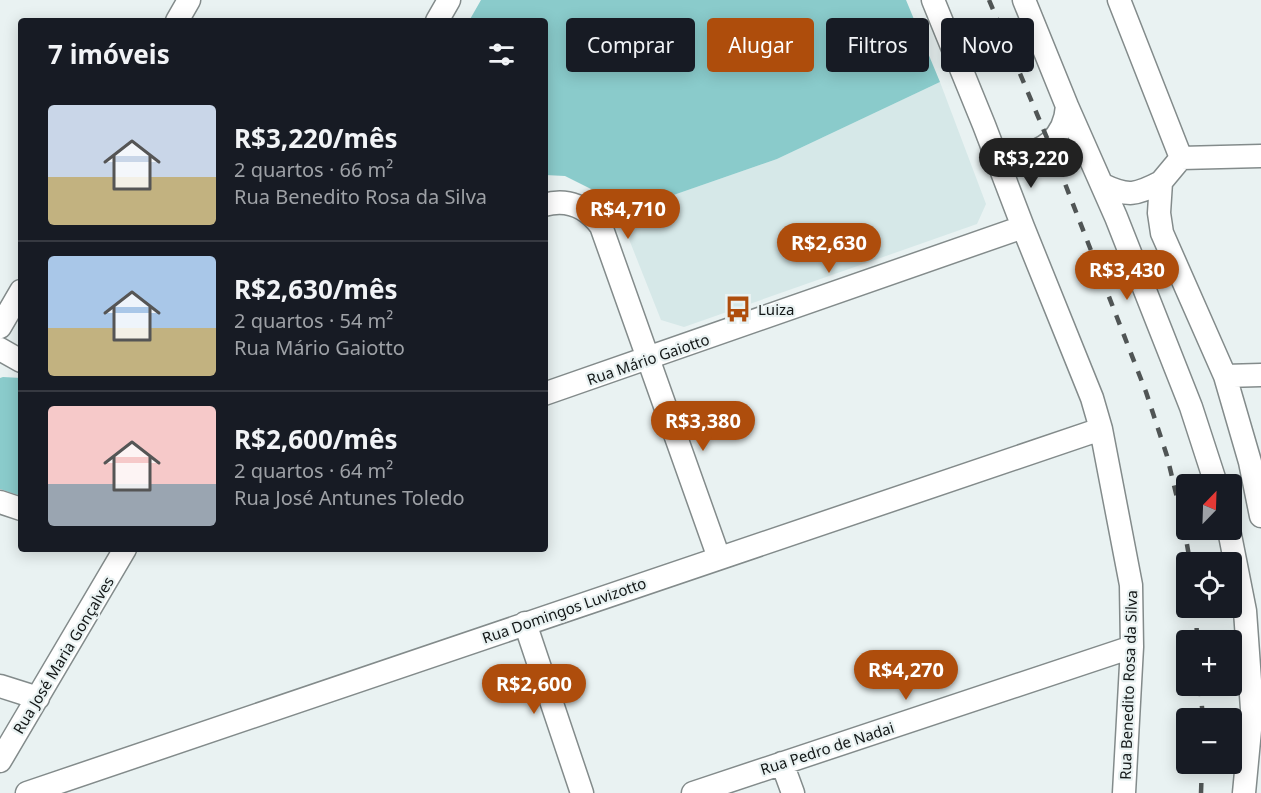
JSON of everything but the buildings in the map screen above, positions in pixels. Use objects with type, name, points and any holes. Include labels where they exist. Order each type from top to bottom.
[{"type":"street","points":[[179,18],[189,0]]},
{"type":"street","points":[[439,18],[449,0]]},
{"type":"street","name":"Rua Benedito Rosa da Silva","points":[[933,0],[1092,398],[1101,429],[1131,585],[1132,647],[1124,793]]},
{"type":"street","points":[[1024,0],[1090,160],[1103,185],[1191,407],[1213,474]]},
{"type":"street","points":[[1119,0],[1181,158]]},
{"type":"street","points":[[1000,165],[1050,145],[1063,128],[1067,106]]},
{"type":"street","points":[[1050,145],[1090,160]]},
{"type":"street","points":[[1103,185],[1119,193],[1143,192],[1161,182],[1181,158],[1261,156]]},
{"type":"street","points":[[1161,182],[1159,213],[1162,233],[1224,376],[1250,462],[1261,516]]},
{"type":"street","points":[[548,205],[564,203],[578,207],[592,214],[601,226],[719,558]]},
{"type":"street","name":"Rua Mário Gaiotto","points":[[548,393],[1023,227]]},
{"type":"street","points":[[0,327],[18,296]]},
{"type":"street","points":[[0,349],[18,359]]},
{"type":"street","points":[[1224,376],[1261,375]]},
{"type":"street","name":"Rua Domingos Luvizotto","points":[[27,793],[1101,429]]},
{"type":"street","points":[[0,502],[18,508]]},
{"type":"street","points":[[1232,540],[1253,607],[1252,709],[1244,793]]},
{"type":"street","name":"Rua José Maria Gonçalves","points":[[0,761],[122,552]]},
{"type":"street","points":[[525,623],[582,793]]},
{"type":"street","name":"Rua Pedro de Nadai","points":[[693,793],[1132,647]]},
{"type":"street","points":[[0,686],[38,698]]},
{"type":"street","points":[[782,763],[793,793]]},
{"type":"shaded area","points":[[481,0],[906,0],[913,18],[826,18],[826,72],[929,72],[929,55],[940,82],[777,159],[619,214],[607,197],[565,176],[548,175],[548,18],[471,18]]},
{"type":"shaded area","points":[[940,82],[986,204],[977,224],[684,327],[661,320],[619,214],[777,159]]},
{"type":"shaded area","points":[[0,378],[18,378],[18,495],[0,489]]},
{"type":"railway","points":[[989,0],[1050,145],[1146,392],[1167,456],[1188,552]]},
{"type":"railway","points":[[1196,618],[1197,630]]},
{"type":"railway","points":[[1201,696],[1202,708]]},
{"type":"railway","points":[[1201,793],[1202,774]]},
{"type":"place","name":"Luiza","points":[[738,309]]}]
